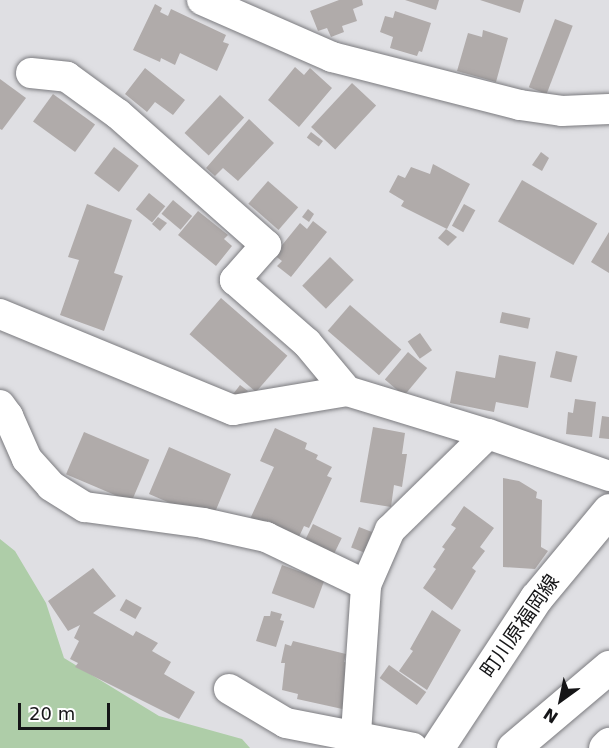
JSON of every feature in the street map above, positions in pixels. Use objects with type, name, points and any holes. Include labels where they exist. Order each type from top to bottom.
[{"type":"main road","name":"町川原福岡線","points":[[437,748],[536,598],[609,510]]},
{"type":"main road","points":[[513,748],[609,667]]},
{"type":"main road","points":[[605,748],[609,744]]},
{"type":"street","points":[[202,0],[343,60],[519,105],[562,111],[609,109]]},
{"type":"street","points":[[32,73],[68,77],[110,108],[266,245],[235,280],[306,343],[347,391]]},
{"type":"street","points":[[0,314],[233,410],[347,391],[488,434],[609,476]]},
{"type":"street","points":[[0,405],[8,416],[27,459],[51,486],[85,507],[202,523],[266,537],[366,585]]},
{"type":"street","points":[[355,743],[366,585],[390,530],[488,434]]},
{"type":"street","points":[[229,689],[286,723],[355,743],[413,748]]},
{"type":"green space","points":[[0,539],[15,551],[46,603],[64,658],[159,716],[242,739],[250,748],[0,748]]},
{"type":"building","points":[[339,0],[362,0],[363,5],[353,9],[357,21],[342,26],[344,32],[331,37],[327,28],[318,31],[310,11]]},
{"type":"building","points":[[405,0],[439,0],[436,10]]},
{"type":"building","points":[[480,0],[524,0],[520,13]]},
{"type":"building","points":[[155,4],[162,8],[160,12],[168,16],[171,9],[226,35],[223,42],[229,44],[217,71],[180,53],[175,65],[161,58],[160,62],[133,50]]},
{"type":"building","points":[[395,11],[431,23],[422,52],[419,51],[417,56],[390,48],[393,37],[380,32],[385,16],[393,18]]},
{"type":"building","points":[[555,19],[573,26],[547,94],[529,87]]},
{"type":"building","points":[[483,30],[508,38],[496,82],[457,71],[468,33],[482,37]]},
{"type":"building","points":[[295,67],[304,75],[310,68],[332,88],[299,127],[268,100]]},
{"type":"building","points":[[145,68],[185,100],[173,115],[155,102],[147,112],[125,94]]},
{"type":"building","points":[[0,79],[26,98],[2,130],[0,129]]},
{"type":"building","points":[[352,83],[376,106],[335,149],[311,127]]},
{"type":"building","points":[[53,94],[95,125],[75,152],[33,122]]},
{"type":"building","points":[[220,95],[244,118],[209,156],[185,133]]},
{"type":"building","points":[[249,119],[274,143],[238,181],[223,168],[215,176],[206,168]]},
{"type":"building","points":[[311,132],[323,141],[319,147],[307,138]]},
{"type":"building","points":[[114,147],[139,166],[119,192],[94,173]]},
{"type":"building","points":[[541,152],[549,158],[542,171],[532,165]]},
{"type":"building","points":[[433,164],[470,184],[447,229],[401,206],[404,201],[389,192],[398,175],[405,178],[411,167],[430,174]]},
{"type":"building","points":[[522,180],[597,224],[573,265],[498,222]]},
{"type":"building","points":[[268,181],[298,207],[279,230],[248,204]]},
{"type":"building","points":[[149,193],[165,206],[152,223],[136,209]]},
{"type":"building","points":[[173,200],[192,216],[181,230],[161,214]]},
{"type":"building","points":[[87,204],[132,220],[114,273],[123,276],[104,331],[60,315],[79,260],[68,257]]},
{"type":"building","points":[[464,204],[475,210],[463,232],[452,226]]},
{"type":"building","points":[[308,209],[314,214],[309,222],[302,217]]},
{"type":"building","points":[[198,211],[228,235],[224,239],[232,246],[216,266],[178,235]]},
{"type":"building","points":[[158,217],[167,223],[160,231],[152,224]]},
{"type":"building","points":[[313,221],[327,232],[291,277],[277,266],[282,261],[274,255],[300,223],[307,229]]},
{"type":"building","points":[[446,229],[457,237],[448,246],[438,238]]},
{"type":"building","points":[[609,232],[609,273],[591,262]]},
{"type":"building","points":[[330,257],[354,280],[326,309],[302,286]]},
{"type":"building","points":[[221,298],[287,356],[256,392],[190,334]]},
{"type":"building","points":[[350,305],[401,350],[379,375],[328,331]]},
{"type":"building","points":[[502,312],[530,318],[528,329],[500,323]]},
{"type":"building","points":[[420,333],[432,350],[420,359],[408,342]]},
{"type":"building","points":[[556,351],[577,356],[571,382],[550,377]]},
{"type":"building","points":[[408,352],[427,368],[404,396],[385,380]]},
{"type":"building","points":[[499,355],[536,362],[528,408],[496,402],[494,412],[450,403],[456,371],[495,378]]},
{"type":"building","points":[[240,385],[248,391],[241,400],[233,394]]},
{"type":"building","points":[[575,399],[596,402],[592,437],[566,434],[568,412],[573,413]]},
{"type":"building","points":[[602,416],[609,417],[609,439],[599,438]]},
{"type":"building","points":[[373,427],[405,433],[402,454],[407,454],[402,487],[394,485],[391,507],[360,502]]},
{"type":"building","points":[[275,428],[307,443],[305,449],[318,455],[316,459],[332,467],[327,476],[332,478],[309,528],[304,526],[297,541],[250,519],[274,467],[260,461]]},
{"type":"building","points":[[84,432],[149,460],[131,502],[66,474]]},
{"type":"building","points":[[169,447],[231,474],[213,517],[168,507],[170,503],[149,494]]},
{"type":"building","points":[[503,478],[519,481],[537,492],[536,498],[542,500],[541,547],[548,551],[535,569],[503,567]]},
{"type":"building","points":[[464,506],[494,528],[480,547],[485,551],[472,568],[476,571],[452,610],[423,588],[436,569],[433,567],[445,549],[442,547],[456,528],[451,525]]},
{"type":"building","points":[[313,524],[342,538],[332,558],[303,544]]},
{"type":"building","points":[[359,527],[372,532],[364,553],[351,548]]},
{"type":"building","points":[[282,565],[324,580],[314,609],[272,593]]},
{"type":"building","points":[[93,568],[116,596],[93,613],[133,636],[136,631],[158,643],[152,651],[171,662],[164,674],[195,692],[179,719],[75,667],[78,663],[70,659],[79,641],[74,638],[80,625],[68,631],[48,601]]},
{"type":"building","points":[[126,599],[142,608],[135,619],[120,610]]},
{"type":"building","points":[[432,610],[461,630],[427,690],[399,671],[413,651],[410,649]]},
{"type":"building","points":[[271,611],[282,614],[280,620],[284,621],[276,647],[256,641],[264,616],[270,616]]},
{"type":"building","points":[[293,641],[346,654],[344,662],[349,663],[347,710],[297,699],[298,694],[282,690],[285,663],[281,663],[285,644],[291,646]]},
{"type":"building","points":[[389,665],[426,692],[417,705],[380,678]]}]
